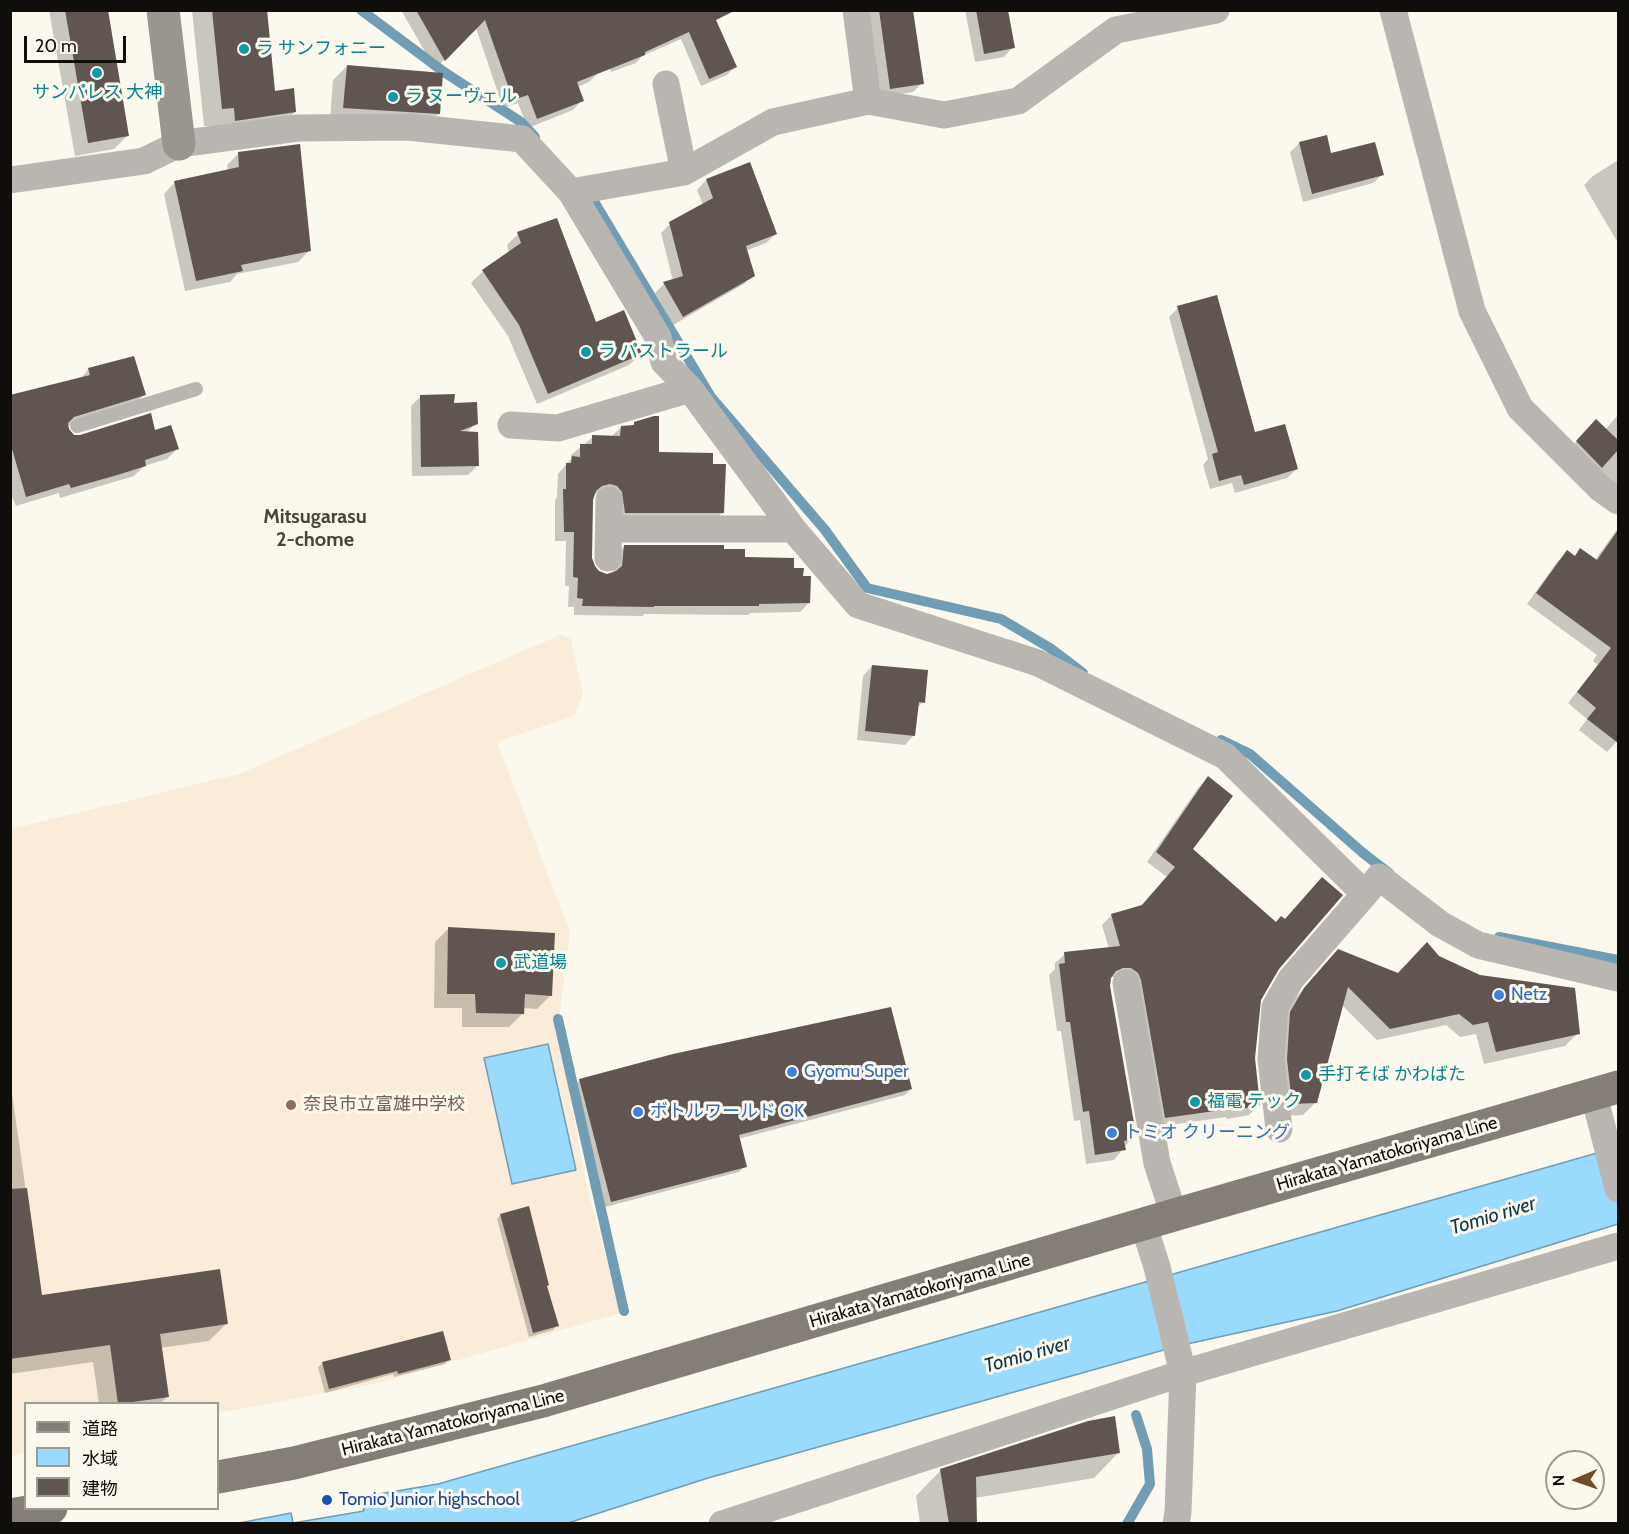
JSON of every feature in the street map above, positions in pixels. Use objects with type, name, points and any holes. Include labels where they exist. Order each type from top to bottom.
[{"type":"main road","name":"Hirakata Yamatokoriyama Line","points":[[219,1477],[294,1463],[543,1401],[1606,1091]]},
{"type":"main road","points":[[10,1515],[47,1514]]},
{"type":"street","points":[[163,10],[178,144]]},
{"type":"street","points":[[856,10],[868,101]]},
{"type":"street","points":[[572,192],[684,172],[773,122],[868,101],[944,115],[1018,101],[1113,20],[1216,10]]},
{"type":"street","points":[[1393,10],[1472,311],[1520,408],[1601,489],[1618,501]]},
{"type":"street","points":[[666,84],[684,172]]},
{"type":"street","points":[[10,180],[144,161],[178,144],[298,128],[408,127],[522,139],[572,192],[658,337],[664,362],[690,389],[793,529],[858,605],[1038,663],[1225,756],[1365,894]]},
{"type":"street","points":[[511,425],[558,428],[690,389]]},
{"type":"street","points":[[608,558],[609,500]]},
{"type":"street","points":[[610,529],[793,529]]},
{"type":"street","points":[[1279,1129],[1271,1059],[1275,1008],[1291,979],[1379,877],[1440,924],[1478,945],[1618,978]]},
{"type":"street","points":[[1126,983],[1156,1163],[1159,1220],[1157,1267],[1183,1373],[1176,1524]]},
{"type":"street","points":[[1606,1091],[1610,1152],[1618,1189]]},
{"type":"street","points":[[722,1524],[1183,1373],[1618,1246]]},
{"type":"lane","points":[[77,426],[196,390]]},
{"type":"shaded area","name":"奈良市立富雄中学校","points":[[560,635],[571,639],[583,695],[574,716],[497,742],[570,932],[558,1026],[586,1184],[621,1313],[379,1383],[219,1413],[219,1402],[24,1402],[24,1452],[11,1456],[10,829],[239,774]]},
{"type":"water","points":[[548,1044],[576,1170],[512,1184],[484,1058]]},
{"type":"water","name":"Tomio river","points":[[1618,1147],[1618,1224],[1337,1311],[1178,1346],[708,1478],[568,1523],[234,1524],[291,1513],[293,1523],[364,1511],[361,1497],[438,1484]]},
{"type":"building","name":"サンパレス 大神","points":[[65,10],[108,10],[129,136],[88,143]]},
{"type":"building","name":"ラ サンフォニー","points":[[212,10],[267,10],[275,91],[294,88],[296,112],[235,121],[234,108],[222,109]]},
{"type":"building","points":[[416,10],[736,10],[716,20],[737,67],[709,79],[689,32],[645,52],[645,55],[577,82],[584,101],[537,119],[528,95],[513,100],[485,20],[445,61]]},
{"type":"building","points":[[879,10],[913,10],[924,84],[890,89]]},
{"type":"building","points":[[976,10],[1008,10],[1015,48],[984,54]]},
{"type":"building","name":"ラ ヌーヴェル","points":[[347,65],[443,73],[440,114],[343,108]]},
{"type":"building","points":[[1327,135],[1331,153],[1375,142],[1384,175],[1312,194],[1299,142]]},
{"type":"building","points":[[300,144],[311,251],[241,265],[243,271],[196,281],[174,181],[239,167],[238,152]]},
{"type":"building","points":[[750,162],[777,234],[746,246],[755,276],[683,317],[663,282],[683,276],[669,222],[713,198],[706,179]]},
{"type":"building","points":[[557,218],[596,322],[624,310],[642,354],[548,394],[519,325],[482,270],[521,243],[517,232]]},
{"type":"building","points":[[1217,295],[1255,432],[1285,424],[1298,469],[1244,485],[1241,475],[1219,481],[1212,454],[1218,452],[1177,306]]},
{"type":"building","points":[[134,356],[146,395],[74,417],[68,423],[69,429],[74,435],[80,435],[151,413],[155,430],[171,425],[179,449],[145,460],[146,466],[71,488],[69,484],[26,497],[10,442],[10,395],[90,375],[88,368]]},
{"type":"building","points":[[455,394],[454,403],[477,402],[478,424],[460,431],[478,432],[479,466],[421,467],[420,395]]},
{"type":"building","points":[[659,416],[659,452],[713,453],[713,464],[726,464],[724,513],[625,513],[622,492],[617,486],[610,484],[602,486],[596,491],[593,500],[592,558],[599,571],[607,574],[622,566],[624,545],[724,545],[724,549],[745,549],[745,557],[794,558],[794,568],[804,568],[803,576],[811,576],[810,603],[759,604],[759,606],[582,606],[583,599],[577,598],[578,578],[573,577],[574,532],[564,532],[563,489],[566,489],[566,463],[571,463],[572,456],[580,457],[580,444],[592,444],[592,435],[620,436],[621,426],[634,425],[634,422]]},
{"type":"building","points":[[1596,419],[1618,440],[1618,450],[1602,468],[1576,441]]},
{"type":"building","points":[[1618,530],[1618,743],[1587,719],[1596,708],[1577,692],[1611,648],[1536,593],[1567,550],[1575,556],[1580,548],[1597,560]]},
{"type":"building","points":[[872,665],[928,670],[925,703],[919,702],[915,736],[865,731]]},
{"type":"building","points":[[1208,776],[1233,796],[1193,849],[1276,922],[1281,916],[1285,919],[1322,877],[1343,895],[1279,969],[1261,1000],[1255,1058],[1260,1105],[1165,1118],[1141,980],[1138,973],[1131,968],[1116,971],[1111,978],[1110,986],[1134,1123],[1131,1123],[1133,1139],[1124,1141],[1126,1150],[1095,1155],[1089,1111],[1083,1112],[1070,1022],[1066,1022],[1059,964],[1065,963],[1064,952],[1120,946],[1111,914],[1142,905],[1175,867],[1156,852]]},
{"type":"building","name":"武道場","points":[[448,927],[555,933],[552,996],[525,994],[524,1014],[476,1013],[475,994],[447,994]]},
{"type":"building","points":[[1427,942],[1439,956],[1480,975],[1575,988],[1580,1034],[1496,1052],[1488,1022],[1473,1025],[1459,1014],[1390,1029],[1348,987],[1317,1103],[1292,1104],[1287,1059],[1290,1012],[1304,988],[1338,949],[1398,973]]},
{"type":"building","points":[[891,1007],[912,1089],[739,1135],[747,1167],[611,1202],[579,1079],[673,1054]]},
{"type":"building","points":[[27,1188],[42,1295],[220,1269],[228,1324],[160,1334],[169,1397],[118,1402],[110,1345],[10,1359],[10,1189]]},
{"type":"building","points":[[529,1206],[549,1285],[547,1286],[559,1326],[533,1333],[500,1214]]},
{"type":"building","points":[[443,1331],[451,1360],[329,1389],[322,1362]]},
{"type":"building","points":[[1115,1416],[1120,1453],[976,1477],[977,1524],[949,1524],[940,1469],[1088,1421]]},
{"type":"waterway","points":[[361,10],[444,72],[521,122],[535,137]]},
{"type":"waterway","points":[[586,193],[595,203],[711,397],[825,530],[867,588],[1001,619],[1050,648],[1083,673]]},
{"type":"waterway","points":[[1221,740],[1250,754],[1389,873]]},
{"type":"waterway","points":[[1499,937],[1618,960]]},
{"type":"waterway","points":[[558,1019],[624,1311]]},
{"type":"waterway","points":[[1127,1524],[1150,1484],[1147,1449],[1136,1415]]},
{"type":"place","name":"ラ サンフォニー","points":[[244,49]]},
{"type":"place","name":"サンパレス 大神","points":[[97,73]]},
{"type":"place","name":"ラ ヌーヴェル","points":[[393,97]]},
{"type":"place","name":"ラ パストラール","points":[[586,352]]},
{"type":"place","name":"武道場","points":[[501,963]]},
{"type":"place","name":"Netz","points":[[1499,995]]},
{"type":"place","name":"Gyomu Super","points":[[792,1072]]},
{"type":"place","name":"手打そば かわばた","points":[[1306,1075]]},
{"type":"place","name":"福電 テック","points":[[1195,1102]]},
{"type":"place","name":"奈良市立富雄中学校","points":[[291,1105]]},
{"type":"place","name":"ボトルワールド OK","points":[[638,1112]]},
{"type":"place","name":"トミオ クリーニング","points":[[1112,1133]]},
{"type":"place","name":"Tomio Junior highschool","points":[[327,1500]]},
{"type":"district","name":"Mitsugarasu 2-chome","points":[[315,528]]}]
